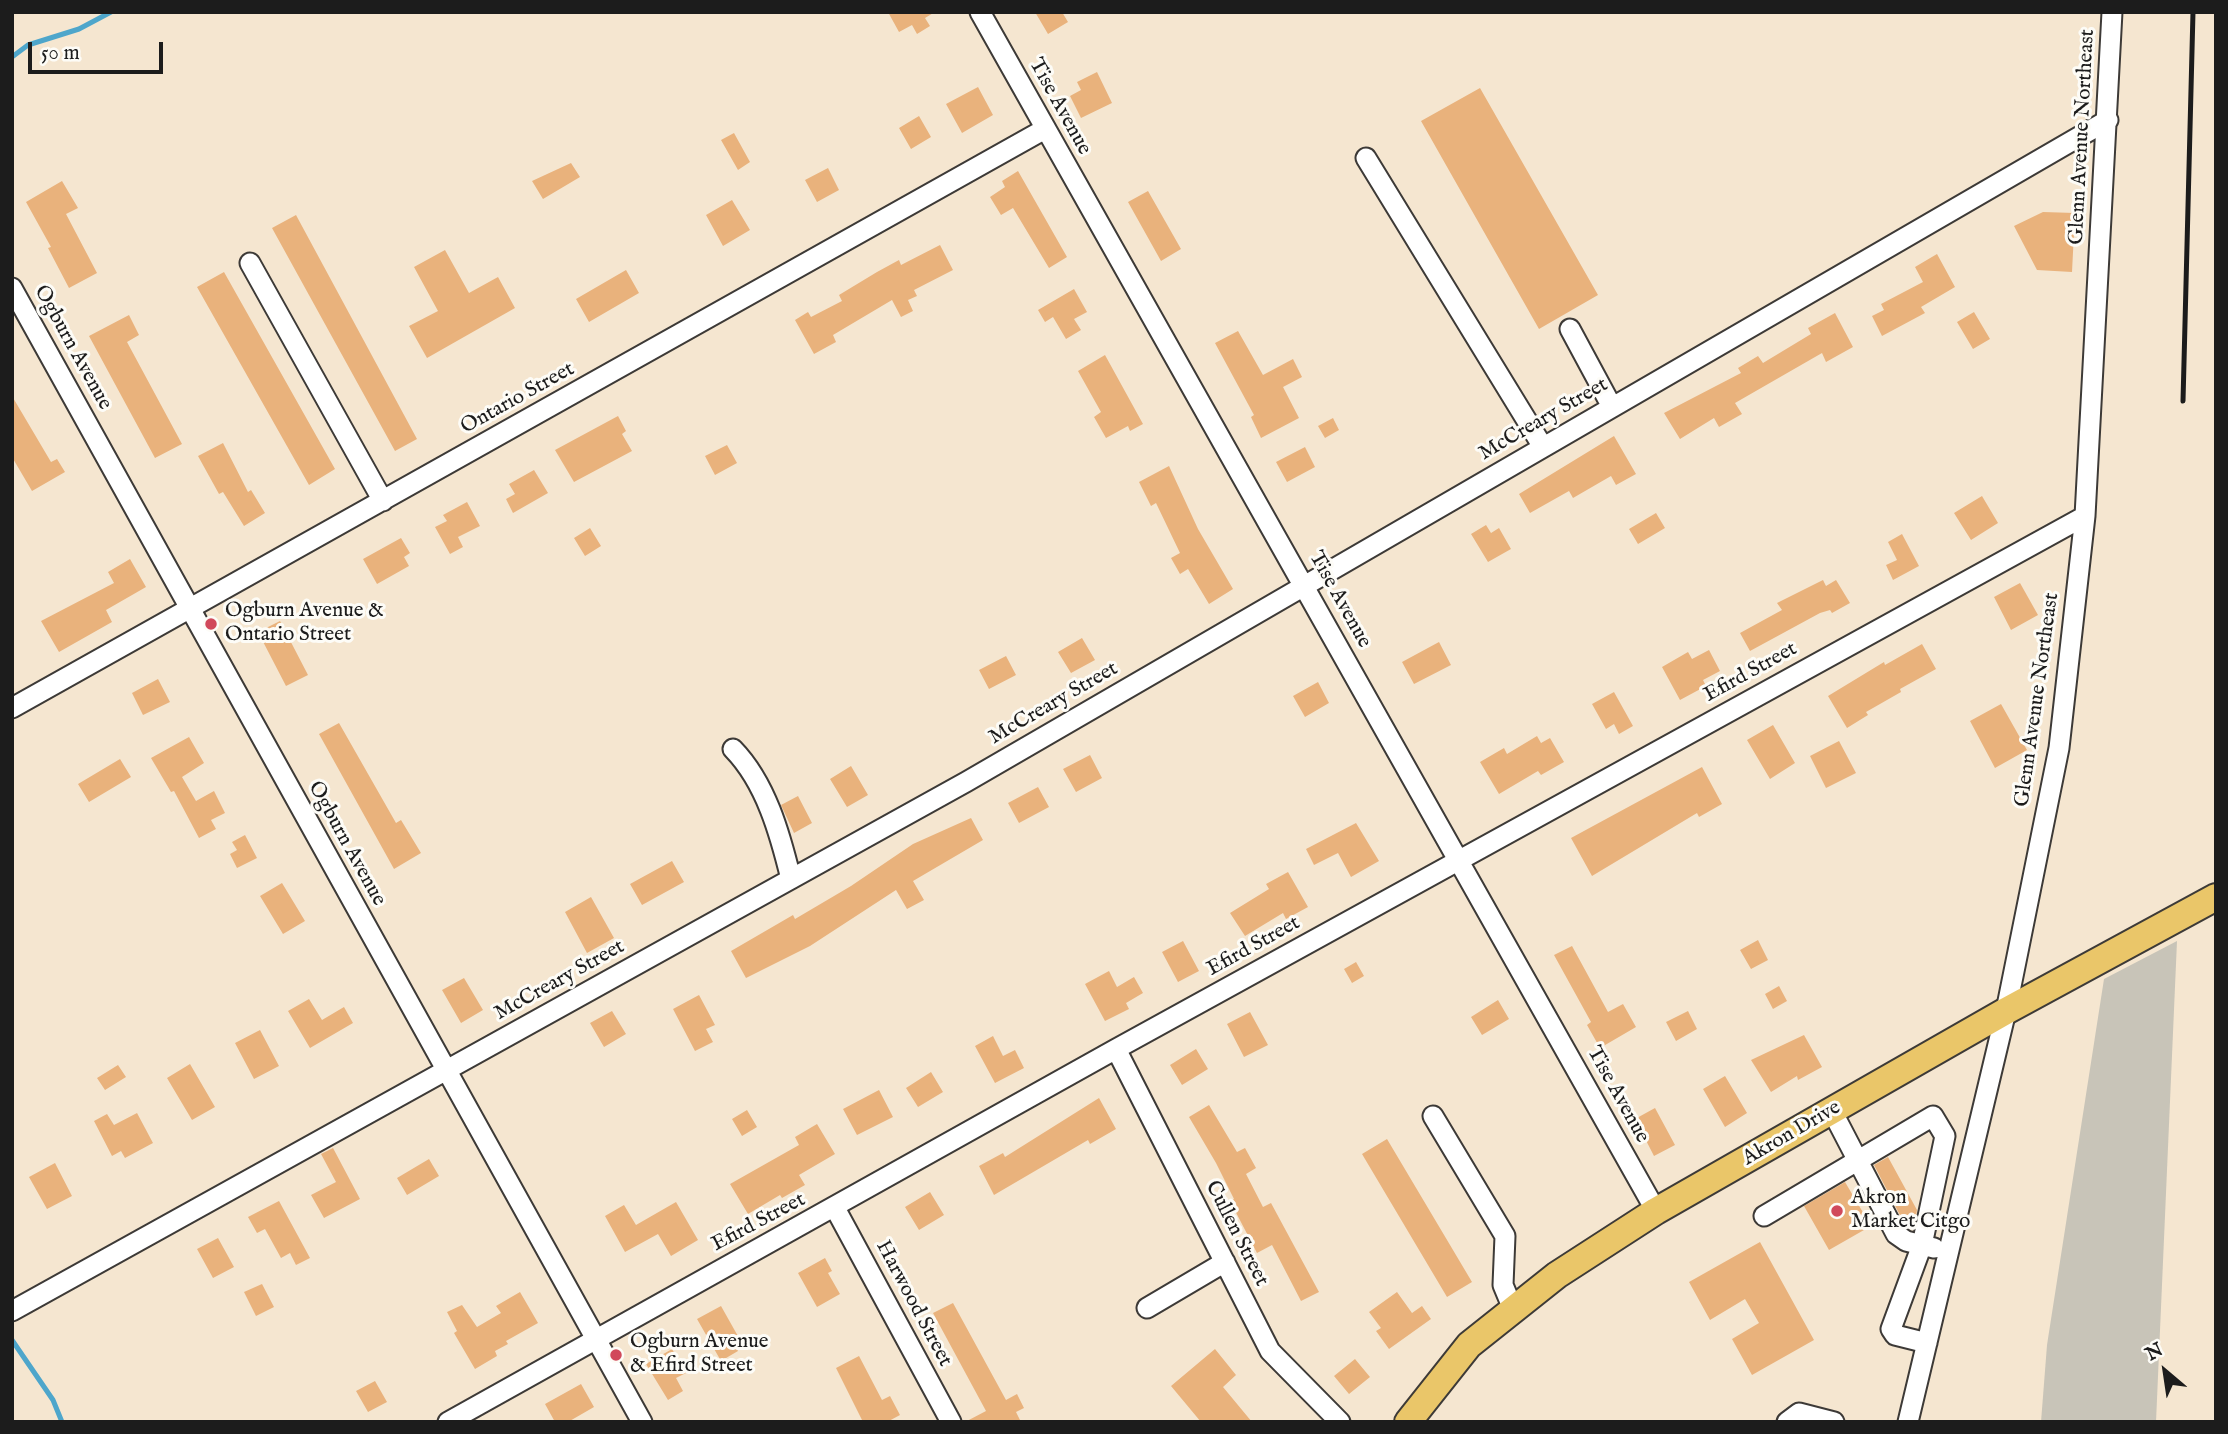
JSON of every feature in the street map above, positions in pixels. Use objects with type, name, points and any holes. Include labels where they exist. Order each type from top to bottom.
[{"type":"main road","name":"Akron Drive","points":[[1409,1421],[1469,1345],[1557,1275],[1656,1212],[1832,1111],[2007,1011],[2216,897]]},
{"type":"street","name":"Tise Avenue","points":[[980,12],[1656,1212]]},
{"type":"street","name":"Glenn Avenue Northeast","points":[[1908,1422],[2007,1011],[2059,748],[2085,516],[2112,12]]},
{"type":"street","name":"McCreary Street","points":[[12,1311],[791,879],[1305,586],[2108,120]]},
{"type":"street","name":"Ontario Street","points":[[12,708],[1045,129]]},
{"type":"street","points":[[1366,158],[1544,447]]},
{"type":"street","points":[[250,263],[383,500]]},
{"type":"street","name":"Ogburn Avenue","points":[[12,288],[642,1422]]},
{"type":"street","points":[[1570,329],[1612,407]]},
{"type":"street","name":"Efird Street","points":[[449,1422],[1116,1049],[2085,516]]},
{"type":"street","points":[[733,749],[748,765],[778,830],[791,879]]},
{"type":"street","name":"Cullen Street","points":[[1116,1049],[1270,1351],[1340,1422]]},
{"type":"street","points":[[1832,1111],[1896,1234],[1906,1241],[1949,1252]]},
{"type":"street","points":[[1433,1116],[1505,1236],[1503,1285],[1513,1309]]},
{"type":"street","points":[[1764,1216],[1933,1116],[1945,1136],[1922,1245],[1891,1329],[1895,1335],[1927,1343]]},
{"type":"street","name":"Harwood Street","points":[[835,1208],[951,1422]]},
{"type":"street","points":[[1147,1308],[1225,1262]]},
{"type":"street","points":[[1787,1422],[1799,1413],[1833,1422]]},
{"type":"shaded area","points":[[2177,941],[2156,1422],[2041,1422],[2047,1345],[2104,979]]},
{"type":"building","points":[[888,12],[935,12],[925,18],[930,26],[917,34],[912,25],[899,32]]},
{"type":"building","points":[[1035,12],[1062,12],[1068,22],[1048,34]]},
{"type":"building","points":[[1097,72],[1112,103],[1081,118],[1070,96],[1081,90],[1077,82]]},
{"type":"building","points":[[978,87],[993,115],[962,133],[946,104]]},
{"type":"building","points":[[1480,88],[1598,295],[1539,329],[1421,121]]},
{"type":"building","points":[[919,116],[931,137],[911,149],[899,128]]},
{"type":"building","points":[[734,133],[750,162],[738,170],[721,140]]},
{"type":"building","points":[[571,163],[580,177],[543,199],[532,181]]},
{"type":"building","points":[[828,168],[839,190],[817,202],[805,180]]},
{"type":"building","points":[[1018,171],[1067,257],[1049,268],[1013,208],[1001,215],[990,197],[1005,187],[1002,181]]},
{"type":"building","points":[[62,181],[78,208],[66,214],[97,273],[69,288],[48,248],[51,247],[26,202]]},
{"type":"building","points":[[1148,191],[1181,249],[1161,261],[1128,202]]},
{"type":"building","points":[[732,200],[750,230],[723,246],[706,215]]},
{"type":"building","points":[[2043,212],[2075,213],[2072,272],[2037,270],[2014,226]]},
{"type":"building","points":[[296,215],[417,439],[395,451],[272,228]]},
{"type":"building","points":[[940,245],[953,270],[914,290],[917,296],[908,300],[913,311],[901,317],[892,300],[833,335],[836,342],[814,354],[795,320],[808,312],[811,317],[842,301],[839,295],[899,260],[901,265]]},
{"type":"building","points":[[445,250],[469,293],[498,277],[515,308],[427,358],[409,326],[438,311],[414,267]]},
{"type":"building","points":[[1937,254],[1955,287],[1921,307],[1925,313],[1882,336],[1872,316],[1884,310],[1881,304],[1923,282],[1915,267]]},
{"type":"building","points":[[626,270],[639,293],[589,322],[576,299]]},
{"type":"building","points":[[224,272],[335,469],[309,485],[197,287]]},
{"type":"building","points":[[1074,289],[1087,312],[1074,319],[1081,330],[1066,339],[1053,317],[1045,322],[1038,310]]},
{"type":"building","points":[[1974,312],[1990,339],[1973,349],[1957,322]]},
{"type":"building","points":[[1835,313],[1853,347],[1826,362],[1822,353],[1735,403],[1742,414],[1719,427],[1714,418],[1680,439],[1664,413],[1741,373],[1738,368],[1758,356],[1763,363],[1811,334],[1808,328]]},
{"type":"building","points":[[129,315],[139,335],[127,342],[182,444],[155,458],[89,336]]},
{"type":"building","points":[[1238,331],[1263,375],[1293,359],[1302,377],[1283,387],[1299,418],[1261,438],[1251,417],[1254,415],[1215,343]]},
{"type":"building","points":[[1105,355],[1143,424],[1130,431],[1128,426],[1106,438],[1094,417],[1101,412],[1078,371]]},
{"type":"building","points":[[12,396],[51,462],[57,459],[65,472],[32,491],[12,457]]},
{"type":"building","points":[[618,416],[626,431],[622,434],[632,451],[574,482],[555,450]]},
{"type":"building","points":[[1333,418],[1339,430],[1325,438],[1318,426]]},
{"type":"building","points":[[1614,436],[1636,474],[1616,485],[1611,476],[1573,498],[1569,491],[1530,513],[1519,494]]},
{"type":"building","points":[[223,443],[248,492],[251,490],[265,513],[244,526],[223,492],[219,494],[198,456]]},
{"type":"building","points":[[727,445],[737,463],[715,475],[705,456]]},
{"type":"building","points":[[1305,447],[1315,467],[1287,482],[1276,462]]},
{"type":"building","points":[[1169,466],[1198,529],[1233,589],[1209,604],[1188,569],[1180,574],[1171,558],[1180,553],[1156,503],[1151,506],[1139,482]]},
{"type":"building","points":[[534,470],[548,493],[513,513],[506,499],[515,494],[509,484]]},
{"type":"building","points":[[1982,496],[1998,523],[1971,540],[1954,513]]},
{"type":"building","points":[[467,502],[480,526],[458,537],[463,547],[450,554],[435,527],[447,521],[443,515]]},
{"type":"building","points":[[1656,513],[1665,528],[1638,544],[1629,529]]},
{"type":"building","points":[[1486,525],[1491,533],[1499,528],[1511,549],[1488,562],[1471,534]]},
{"type":"building","points":[[590,528],[601,546],[585,556],[574,538]]},
{"type":"building","points":[[1902,534],[1919,566],[1893,580],[1886,565],[1897,560],[1888,542]]},
{"type":"building","points":[[401,538],[410,553],[404,557],[409,566],[377,584],[363,559]]},
{"type":"building","points":[[130,559],[146,587],[106,610],[112,622],[59,652],[41,621],[114,583],[108,572]]},
{"type":"building","points":[[1823,580],[1826,586],[1836,580],[1850,603],[1832,613],[1830,610],[1820,613],[1750,651],[1740,633],[1782,610],[1777,603]]},
{"type":"building","points":[[2020,583],[2038,615],[2011,630],[1994,597]]},
{"type":"building","points":[[280,621],[308,675],[286,686],[258,632]]},
{"type":"building","points":[[1082,638],[1095,660],[1071,673],[1058,652]]},
{"type":"building","points":[[1439,642],[1451,665],[1414,684],[1402,662]]},
{"type":"building","points":[[1922,644],[1936,669],[1900,689],[1901,692],[1866,712],[1868,715],[1847,728],[1828,696],[1884,662],[1885,665]]},
{"type":"building","points":[[1709,650],[1720,671],[1703,680],[1706,686],[1680,700],[1662,667],[1688,652],[1692,659]]},
{"type":"building","points":[[1006,656],[1016,675],[989,689],[979,670]]},
{"type":"building","points":[[158,679],[170,702],[143,715],[132,693]]},
{"type":"building","points":[[1318,682],[1329,703],[1305,717],[1293,696]]},
{"type":"building","points":[[1614,692],[1633,726],[1619,734],[1614,724],[1606,729],[1592,704]]},
{"type":"building","points":[[2001,704],[2027,750],[1995,768],[1970,721]]},
{"type":"building","points":[[339,723],[396,823],[401,820],[421,853],[394,869],[319,734]]},
{"type":"building","points":[[1773,725],[1795,763],[1770,779],[1747,740]]},
{"type":"building","points":[[1537,736],[1541,743],[1550,738],[1564,762],[1541,775],[1538,771],[1499,794],[1480,762],[1504,748],[1507,754]]},
{"type":"building","points":[[189,737],[204,763],[182,777],[196,801],[214,791],[225,813],[211,820],[216,829],[199,838],[174,791],[171,792],[151,758]]},
{"type":"building","points":[[1839,741],[1856,773],[1826,788],[1810,756]]},
{"type":"building","points":[[1090,755],[1102,778],[1076,792],[1063,769]]},
{"type":"building","points":[[120,759],[131,777],[89,802],[78,784]]},
{"type":"building","points":[[851,766],[868,795],[847,807],[830,779]]},
{"type":"building","points":[[1702,767],[1722,804],[1699,817],[1697,813],[1592,876],[1571,838]]},
{"type":"building","points":[[1038,787],[1049,807],[1019,823],[1008,803]]},
{"type":"building","points":[[798,796],[812,823],[794,833],[781,805]]},
{"type":"building","points":[[971,818],[983,840],[913,881],[924,900],[907,909],[896,890],[810,946],[746,978],[731,951],[793,915],[795,919],[851,886],[913,844]]},
{"type":"building","points":[[1356,823],[1379,861],[1351,877],[1338,853],[1314,865],[1306,849]]},
{"type":"building","points":[[245,835],[257,858],[237,868],[230,854],[237,850],[232,842]]},
{"type":"building","points":[[672,861],[684,882],[642,905],[630,884]]},
{"type":"building","points":[[1288,872],[1308,907],[1286,919],[1283,913],[1245,936],[1230,913],[1269,889],[1266,884]]},
{"type":"building","points":[[282,883],[305,921],[283,934],[260,896]]},
{"type":"building","points":[[591,897],[614,938],[587,953],[565,912]]},
{"type":"building","points":[[1758,940],[1768,960],[1751,969],[1740,950]]},
{"type":"building","points":[[1183,941],[1199,971],[1178,982],[1162,952]]},
{"type":"building","points":[[1572,946],[1608,1012],[1623,1004],[1636,1027],[1600,1048],[1587,1025],[1591,1022],[1554,955]]},
{"type":"building","points":[[1356,962],[1364,976],[1352,983],[1344,969]]},
{"type":"building","points":[[1109,971],[1117,987],[1134,977],[1143,993],[1126,1003],[1129,1009],[1105,1021],[1085,984]]},
{"type":"building","points":[[464,978],[483,1010],[461,1023],[442,990]]},
{"type":"building","points":[[1779,986],[1787,1001],[1773,1009],[1765,994]]},
{"type":"building","points":[[699,995],[715,1025],[706,1029],[713,1042],[695,1051],[673,1009]]},
{"type":"building","points":[[309,999],[322,1020],[344,1007],[353,1023],[310,1048],[288,1011]]},
{"type":"building","points":[[1498,1000],[1509,1019],[1482,1035],[1471,1017]]},
{"type":"building","points":[[612,1011],[626,1034],[604,1047],[590,1023]]},
{"type":"building","points":[[1688,1011],[1697,1029],[1676,1041],[1666,1022]]},
{"type":"building","points":[[1250,1012],[1268,1045],[1244,1057],[1227,1024]]},
{"type":"building","points":[[260,1030],[279,1066],[254,1079],[235,1043]]},
{"type":"building","points":[[1804,1035],[1822,1067],[1798,1080],[1797,1076],[1771,1092],[1751,1060]]},
{"type":"building","points":[[993,1036],[1003,1056],[1015,1050],[1024,1068],[995,1083],[975,1046]]},
{"type":"building","points":[[1196,1049],[1208,1069],[1182,1085],[1170,1065]]},
{"type":"building","points":[[190,1064],[215,1107],[192,1120],[167,1078]]},
{"type":"building","points":[[118,1065],[126,1077],[105,1090],[97,1078]]},
{"type":"building","points":[[931,1072],[943,1092],[918,1107],[906,1088]]},
{"type":"building","points":[[1725,1076],[1747,1113],[1725,1127],[1703,1089]]},
{"type":"building","points":[[879,1090],[893,1117],[857,1135],[843,1109]]},
{"type":"building","points":[[1099,1098],[1116,1129],[1090,1144],[1088,1140],[994,1195],[979,1166],[1003,1153],[1005,1157]]},
{"type":"building","points":[[1209,1105],[1237,1152],[1245,1148],[1256,1168],[1246,1174],[1263,1207],[1271,1203],[1319,1292],[1301,1301],[1272,1245],[1257,1253],[1230,1201],[1234,1199],[1216,1163],[1189,1117]]},
{"type":"building","points":[[1655,1108],[1675,1145],[1654,1156],[1635,1119]]},
{"type":"building","points":[[747,1110],[757,1127],[742,1136],[732,1119]]},
{"type":"building","points":[[137,1113],[153,1143],[125,1158],[121,1151],[112,1156],[94,1121],[107,1114],[114,1125]]},
{"type":"building","points":[[817,1124],[835,1154],[799,1175],[805,1185],[782,1198],[780,1195],[748,1214],[730,1184],[799,1145],[795,1137]]},
{"type":"building","points":[[1387,1139],[1472,1282],[1447,1297],[1362,1154]]},
{"type":"building","points":[[333,1148],[360,1199],[324,1218],[311,1195],[336,1182],[321,1154]]},
{"type":"building","points":[[1888,1157],[1917,1210],[1916,1216],[1904,1223],[1874,1165]]},
{"type":"building","points":[[429,1159],[439,1176],[407,1195],[397,1178]]},
{"type":"building","points":[[55,1163],[72,1196],[47,1209],[29,1177]]},
{"type":"building","points":[[1845,1182],[1871,1226],[1829,1250],[1804,1206]]},
{"type":"building","points":[[930,1192],[944,1215],[919,1230],[905,1207]]},
{"type":"building","points":[[279,1201],[310,1258],[296,1265],[290,1253],[281,1258],[265,1229],[257,1233],[248,1217]]},
{"type":"building","points":[[676,1202],[698,1240],[671,1256],[658,1234],[625,1252],[605,1216],[624,1205],[636,1225]]},
{"type":"building","points":[[218,1238],[234,1267],[213,1278],[197,1249]]},
{"type":"building","points":[[1760,1242],[1814,1340],[1752,1375],[1732,1339],[1759,1323],[1745,1299],[1710,1320],[1689,1282]]},
{"type":"building","points":[[825,1258],[832,1271],[828,1273],[840,1294],[817,1307],[798,1273]]},
{"type":"building","points":[[262,1284],[274,1307],[256,1316],[244,1292]]},
{"type":"building","points":[[520,1292],[538,1323],[506,1341],[508,1344],[495,1351],[497,1356],[475,1369],[454,1333],[457,1331],[447,1312],[462,1305],[477,1327],[501,1313],[496,1306]]},
{"type":"building","points":[[1397,1292],[1412,1313],[1422,1306],[1431,1319],[1389,1349],[1376,1331],[1381,1328],[1369,1312]]},
{"type":"building","points":[[953,1303],[1006,1400],[1017,1394],[1024,1408],[1016,1412],[1021,1422],[965,1422],[986,1411],[933,1313]]},
{"type":"building","points":[[721,1306],[739,1338],[733,1342],[738,1351],[721,1361],[697,1319]]},
{"type":"building","points":[[672,1349],[686,1373],[676,1378],[683,1391],[668,1400],[646,1364]]},
{"type":"building","points":[[1215,1349],[1236,1375],[1223,1387],[1252,1422],[1201,1422],[1171,1386]]},
{"type":"building","points":[[859,1356],[882,1400],[890,1396],[900,1415],[887,1422],[863,1422],[836,1368]]},
{"type":"building","points":[[1355,1359],[1370,1377],[1349,1394],[1334,1376]]},
{"type":"building","points":[[375,1381],[387,1402],[368,1412],[356,1391]]},
{"type":"building","points":[[581,1384],[594,1407],[568,1422],[555,1422],[545,1404]]},
{"type":"waterway","points":[[12,57],[28,45],[79,29],[111,12]]},
{"type":"waterway","points":[[12,1340],[53,1400],[62,1422]]},
{"type":"railway","points":[[2183,401],[2193,12]]},
{"type":"place","name":"Ogburn Avenue & Ontario Street","points":[[211,624]]},
{"type":"place","name":"Akron Market Citgo","points":[[1837,1211]]},
{"type":"place","name":"Ogburn Avenue & Efird Street","points":[[616,1355]]}]
